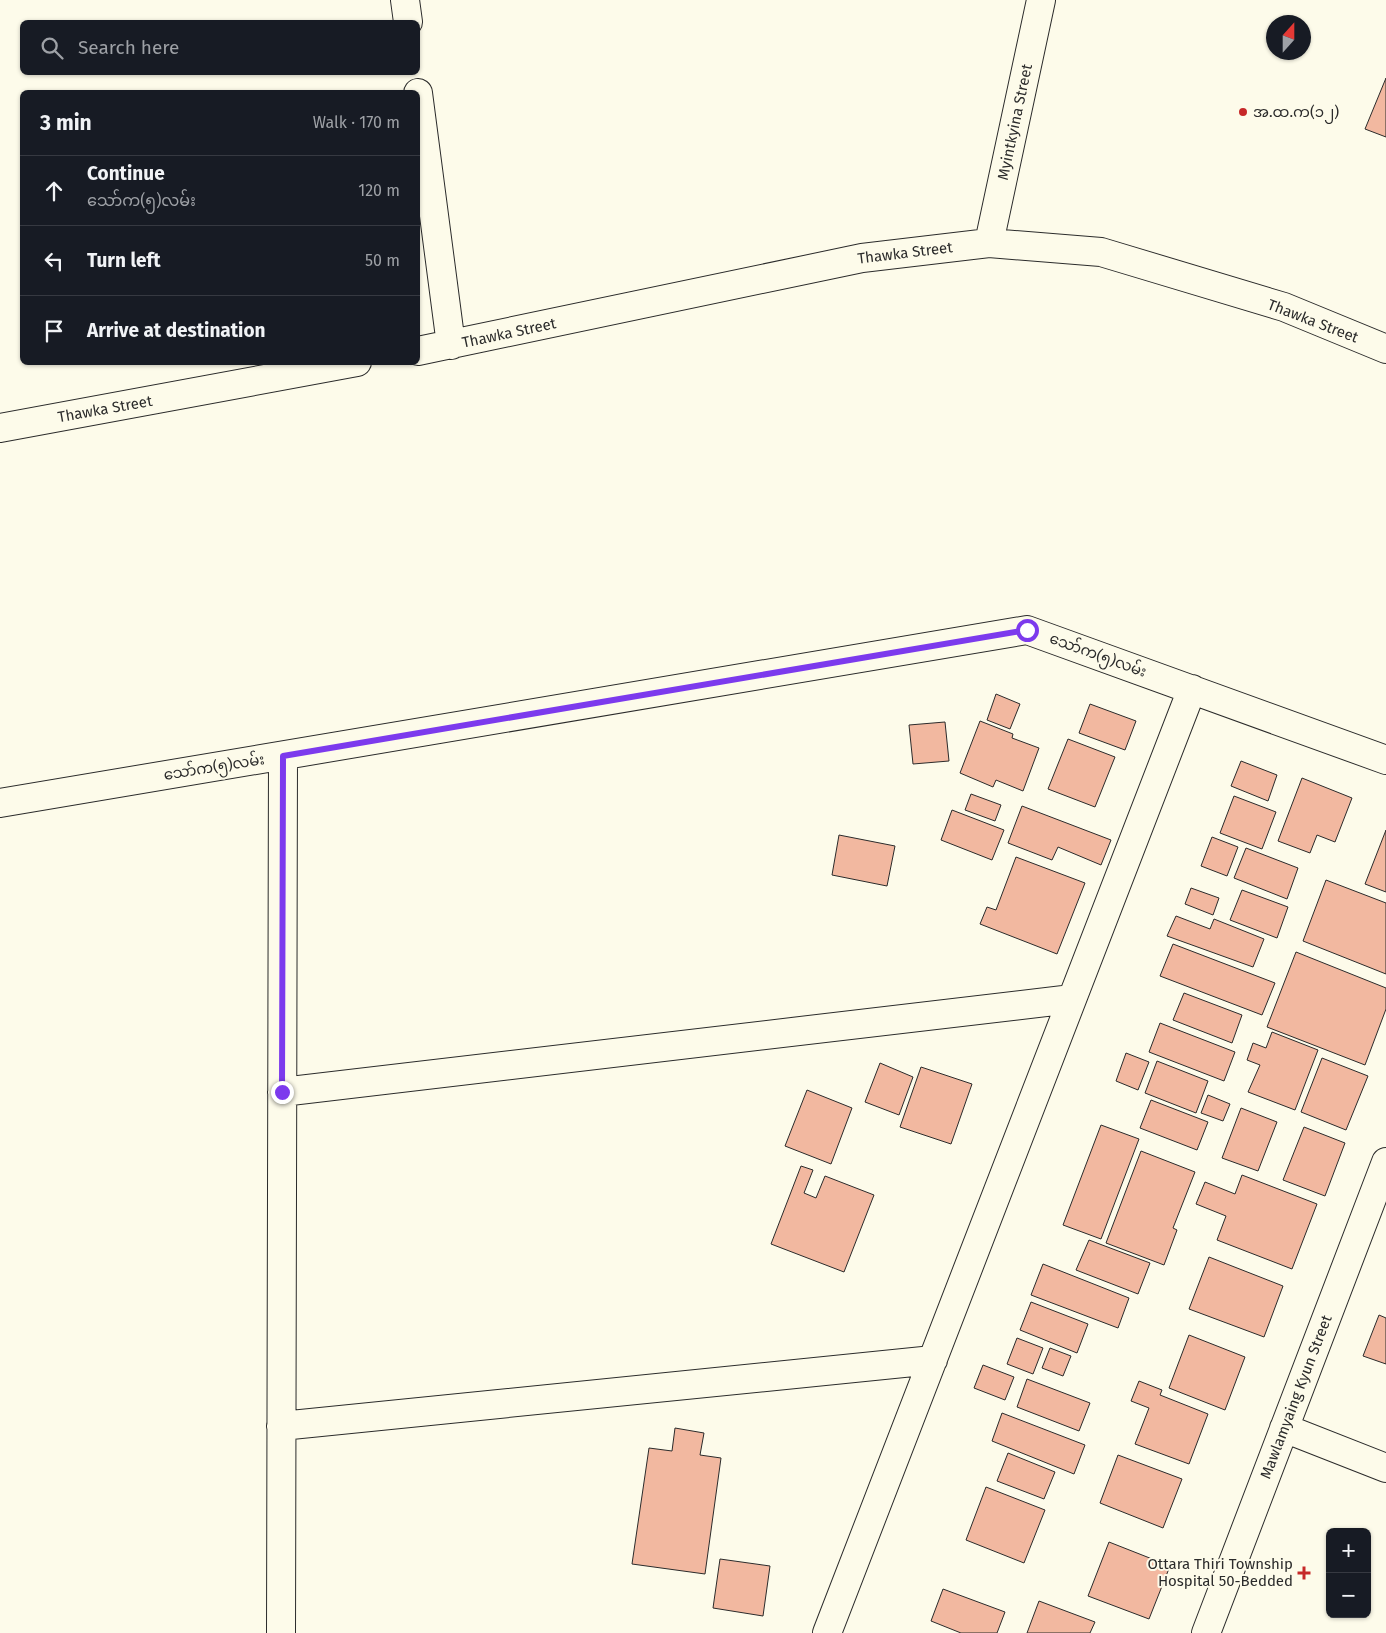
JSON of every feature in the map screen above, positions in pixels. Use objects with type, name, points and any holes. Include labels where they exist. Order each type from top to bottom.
[{"type":"street","points":[[405,0],[408,20]]},
{"type":"street","name":"Myintkyina Street","points":[[989,243],[1041,0]]},
{"type":"street","points":[[415,75],[418,90]]},
{"type":"street","points":[[420,108],[451,345]]},
{"type":"street","name":"Thawka Street","points":[[420,352],[862,258],[989,243],[1102,252],[1284,308],[1386,349]]},
{"type":"street","name":"Thawka Street","points":[[0,428],[341,365]]},
{"type":"street","name":"သော်က(၅)လမ်း","points":[[0,803],[1027,630],[1386,760]]},
{"type":"street","points":[[827,1633],[1192,690]]},
{"type":"street","points":[[280,1633],[283,756]]},
{"type":"street","points":[[282,1092],[1072,999]]},
{"type":"street","name":"Mawlamyaing Kyun Street","points":[[1206,1633],[1386,1162]]},
{"type":"street","points":[[281,1426],[933,1360]]},
{"type":"street","points":[[1284,1428],[1386,1468]]},
{"type":"building","points":[[1386,78],[1386,137],[1365,129]]},
{"type":"building","points":[[996,694],[1020,704],[1010,729],[987,720]]},
{"type":"building","points":[[1090,704],[1136,721],[1125,750],[1079,733]]},
{"type":"building","points":[[980,721],[1013,734],[1012,738],[1039,748],[1023,791],[996,780],[993,787],[960,773]]},
{"type":"building","points":[[945,722],[949,761],[913,764],[909,725]]},
{"type":"building","points":[[1068,739],[1115,757],[1095,807],[1048,789]]},
{"type":"building","points":[[1241,761],[1277,775],[1268,801],[1231,786]]},
{"type":"building","points":[[1302,778],[1352,798],[1335,842],[1317,835],[1310,853],[1278,841]]},
{"type":"building","points":[[971,794],[1001,805],[995,821],[965,810]]},
{"type":"building","points":[[1234,796],[1276,812],[1262,849],[1220,833]]},
{"type":"building","points":[[1022,806],[1111,840],[1101,865],[1058,847],[1052,860],[1008,843]]},
{"type":"building","points":[[952,810],[1004,830],[992,860],[941,840]]},
{"type":"building","points":[[1386,830],[1386,892],[1365,884]]},
{"type":"building","points":[[839,835],[895,846],[887,886],[832,875]]},
{"type":"building","points":[[1212,837],[1238,847],[1227,876],[1201,866]]},
{"type":"building","points":[[1246,848],[1298,868],[1287,899],[1234,878]]},
{"type":"building","points":[[1016,857],[1085,883],[1057,954],[980,924],[987,907],[996,910]]},
{"type":"building","points":[[1326,880],[1386,903],[1386,974],[1303,941]]},
{"type":"building","points":[[1191,888],[1219,898],[1213,915],[1185,904]]},
{"type":"building","points":[[1242,890],[1288,907],[1277,938],[1230,920]]},
{"type":"building","points":[[1176,916],[1210,929],[1214,919],[1264,939],[1253,967],[1167,936]]},
{"type":"building","points":[[1173,944],[1275,983],[1262,1015],[1160,976]]},
{"type":"building","points":[[1296,952],[1386,988],[1386,1009],[1365,1065],[1267,1027]]},
{"type":"building","points":[[1184,993],[1242,1015],[1232,1043],[1173,1020]]},
{"type":"building","points":[[1160,1023],[1235,1052],[1224,1081],[1149,1052]]},
{"type":"building","points":[[1272,1032],[1318,1050],[1295,1110],[1248,1092],[1260,1065],[1247,1060],[1253,1043],[1266,1048]]},
{"type":"building","points":[[1126,1053],[1149,1062],[1138,1090],[1116,1081]]},
{"type":"building","points":[[1322,1058],[1368,1076],[1346,1130],[1301,1112]]},
{"type":"building","points":[[1157,1061],[1208,1081],[1196,1113],[1145,1093]]},
{"type":"building","points":[[880,1063],[913,1077],[899,1115],[865,1102]]},
{"type":"building","points":[[921,1067],[972,1084],[951,1144],[900,1127]]},
{"type":"building","points":[[807,1090],[852,1108],[831,1164],[785,1146]]},
{"type":"building","points":[[1208,1095],[1230,1104],[1223,1121],[1201,1113]]},
{"type":"building","points":[[1151,1100],[1208,1122],[1197,1150],[1140,1128]]},
{"type":"building","points":[[1241,1108],[1277,1122],[1258,1171],[1222,1158]]},
{"type":"building","points":[[1101,1125],[1139,1139],[1101,1239],[1063,1225]]},
{"type":"building","points":[[1304,1127],[1345,1143],[1325,1196],[1283,1180]]},
{"type":"building","points":[[1141,1151],[1195,1172],[1173,1228],[1177,1230],[1164,1265],[1106,1243]]},
{"type":"building","points":[[801,1166],[813,1170],[804,1193],[816,1198],[825,1176],[874,1195],[844,1272],[771,1244]]},
{"type":"building","points":[[1242,1175],[1317,1204],[1292,1269],[1217,1240],[1226,1216],[1196,1204],[1205,1182],[1235,1194]]},
{"type":"building","points":[[1089,1240],[1150,1263],[1138,1294],[1076,1270]]},
{"type":"building","points":[[1209,1257],[1283,1286],[1264,1337],[1189,1309]]},
{"type":"building","points":[[1043,1264],[1129,1298],[1118,1328],[1031,1295]]},
{"type":"building","points":[[1031,1302],[1088,1324],[1077,1353],[1020,1330]]},
{"type":"building","points":[[1379,1315],[1386,1318],[1386,1364],[1363,1356]]},
{"type":"building","points":[[1189,1335],[1245,1357],[1225,1410],[1169,1388]]},
{"type":"building","points":[[1017,1338],[1043,1348],[1033,1374],[1007,1364]]},
{"type":"building","points":[[1050,1348],[1071,1356],[1063,1376],[1042,1368]]},
{"type":"building","points":[[983,1365],[1014,1377],[1005,1400],[974,1388]]},
{"type":"building","points":[[1027,1379],[1090,1403],[1079,1431],[1017,1407]]},
{"type":"building","points":[[1139,1381],[1162,1390],[1160,1395],[1208,1414],[1189,1464],[1135,1444],[1149,1408],[1131,1401]]},
{"type":"building","points":[[1002,1413],[1085,1445],[1074,1474],[992,1441]]},
{"type":"building","points":[[675,1428],[704,1433],[700,1455],[721,1458],[705,1574],[632,1564],[649,1448],[672,1451]]},
{"type":"building","points":[[1008,1453],[1055,1472],[1044,1499],[997,1481]]},
{"type":"building","points":[[1118,1455],[1182,1479],[1163,1528],[1100,1503]]},
{"type":"building","points":[[986,1487],[1045,1510],[1024,1563],[966,1540]]},
{"type":"building","points":[[1109,1542],[1170,1566],[1149,1619],[1088,1596]]},
{"type":"building","points":[[720,1559],[770,1566],[763,1616],[713,1608]]},
{"type":"building","points":[[943,1589],[1005,1612],[997,1633],[961,1633],[931,1621]]},
{"type":"building","points":[[1039,1601],[1095,1622],[1090,1633],[1027,1633]]},
{"type":"place","name":"အ.ထ.က(၁၂)","points":[[1243,112]]},
{"type":"place","name":"Ottara Thiri Township Hospital 50-Bedded","points":[[1304,1573]]},
{"type":"route","points":[[282,1092],[283,756],[1027,630]]}]
